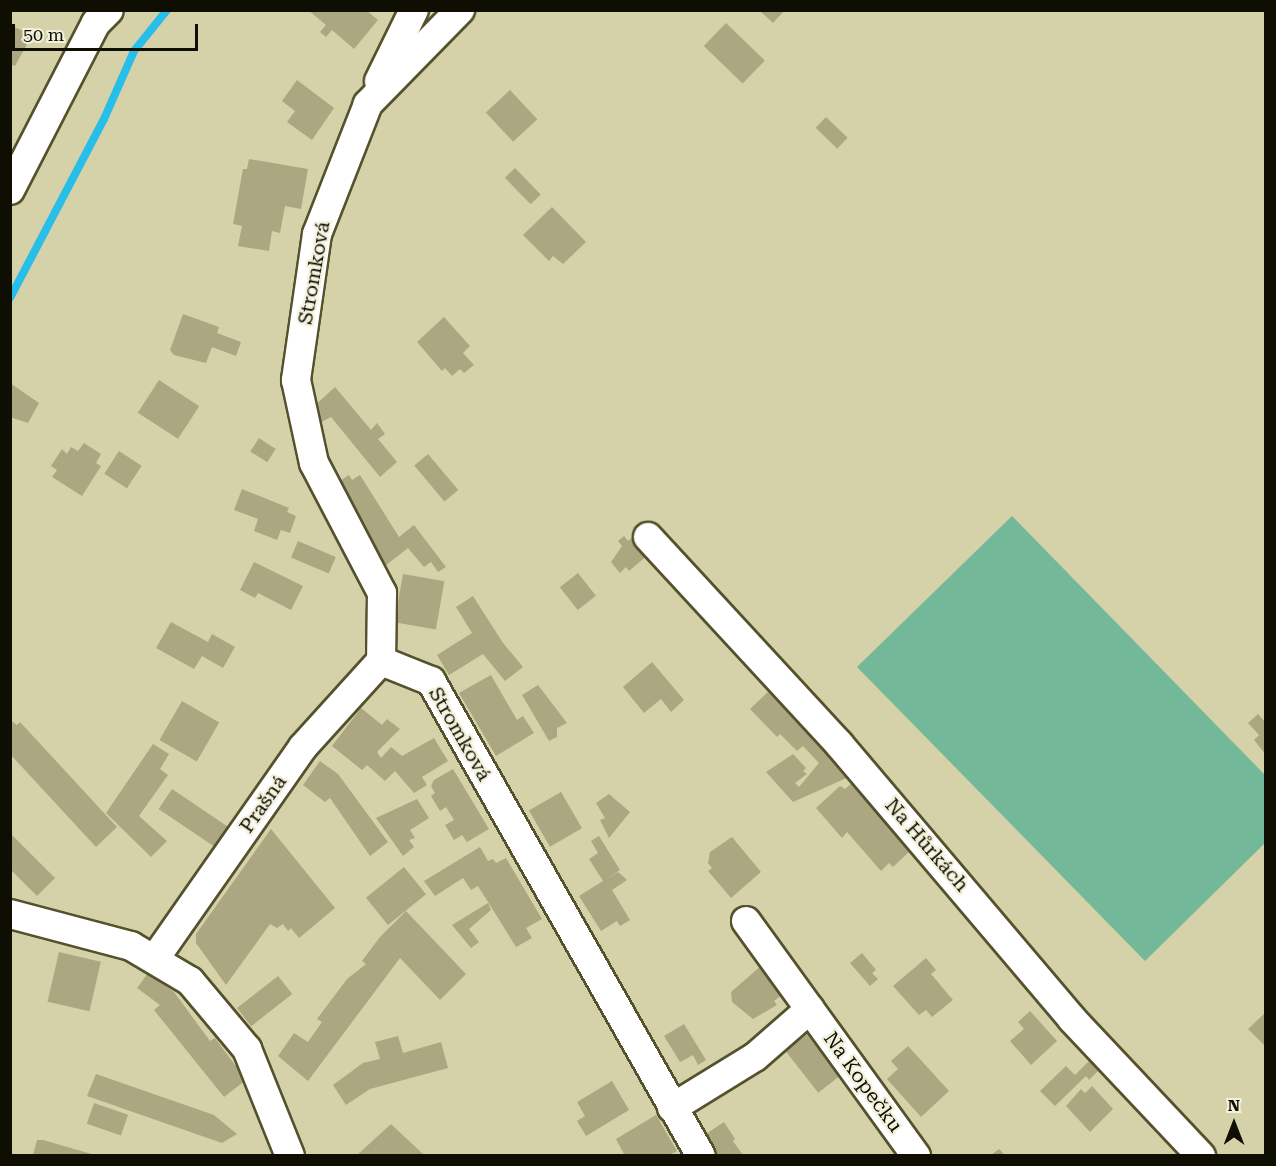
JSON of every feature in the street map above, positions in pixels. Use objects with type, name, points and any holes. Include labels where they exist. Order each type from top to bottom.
[{"type":"street","points":[[10,190],[96,23],[109,10]]},
{"type":"street","name":"Stromková","points":[[414,10],[368,104],[317,234],[296,380],[314,463],[382,593],[381,661],[431,681],[672,1108],[701,1155]]},
{"type":"street","name":"Stromková","points":[[368,104],[460,10]]},
{"type":"street","name":"Na Hůrkách","points":[[648,537],[839,744],[1072,1019],[1201,1155]]},
{"type":"street","name":"Prašná","points":[[156,957],[303,747],[381,661]]},
{"type":"street","points":[[10,914],[102,937],[156,957],[190,981],[247,1049],[290,1155]]},
{"type":"street","name":"Na Kopečku","points":[[746,921],[916,1155]]},
{"type":"street","points":[[672,1108],[755,1057],[810,1009]]},
{"type":"green space","points":[[1012,516],[1265,775],[1265,843],[1145,961],[857,667]]},
{"type":"building","points":[[308,10],[366,10],[378,20],[354,49],[332,30],[326,37],[320,32],[326,25]]},
{"type":"building","points":[[759,10],[785,10],[773,23]]},
{"type":"building","points":[[726,23],[765,61],[743,84],[704,46]]},
{"type":"building","points":[[10,25],[32,35],[15,66],[10,64]]},
{"type":"building","points":[[297,80],[334,108],[312,140],[287,122],[295,111],[282,101]]},
{"type":"building","points":[[510,90],[537,119],[513,142],[486,113]]},
{"type":"building","points":[[826,117],[848,138],[837,149],[816,128]]},
{"type":"building","points":[[249,159],[308,169],[301,209],[285,206],[280,233],[272,231],[269,251],[238,246],[242,226],[233,224],[243,169],[247,169]]},
{"type":"building","points":[[515,168],[541,195],[531,204],[505,178]]},
{"type":"building","points":[[552,207],[586,242],[563,264],[553,256],[549,261],[523,235]]},
{"type":"building","points":[[183,314],[219,327],[217,333],[241,342],[236,356],[212,347],[206,363],[174,355],[170,350]]},
{"type":"building","points":[[444,317],[470,346],[463,353],[474,365],[464,373],[460,369],[452,376],[445,368],[442,371],[417,342]]},
{"type":"building","points":[[159,380],[199,406],[178,439],[138,413]]},
{"type":"building","points":[[10,383],[39,403],[28,423],[10,417]]},
{"type":"building","points":[[335,387],[371,430],[377,423],[385,434],[378,439],[397,462],[380,477],[331,417],[314,426],[310,410]]},
{"type":"building","points":[[259,438],[276,449],[267,462],[250,451]]},
{"type":"building","points":[[84,443],[101,454],[96,463],[101,466],[82,496],[52,477],[57,470],[51,466],[62,449],[67,454],[71,447],[78,451]]},
{"type":"building","points":[[119,451],[142,466],[127,488],[104,474]]},
{"type":"building","points":[[428,454],[458,490],[444,502],[414,466]]},
{"type":"building","points":[[349,475],[352,480],[360,475],[399,537],[414,525],[446,567],[438,572],[431,562],[424,567],[408,548],[385,566],[335,484]]},
{"type":"building","points":[[242,489],[289,508],[287,512],[296,516],[290,533],[281,530],[277,540],[254,531],[258,519],[234,510]]},
{"type":"building","points":[[624,536],[628,541],[634,536],[649,554],[629,571],[626,567],[620,573],[611,562],[622,546],[618,541]]},
{"type":"building","points":[[298,541],[336,557],[329,574],[291,558]]},
{"type":"building","points":[[254,562],[303,586],[291,610],[258,593],[255,598],[240,590]]},
{"type":"building","points":[[578,573],[596,596],[578,610],[560,587]]},
{"type":"building","points":[[403,574],[444,581],[436,630],[394,622]]},
{"type":"building","points":[[473,596],[503,643],[523,667],[505,681],[483,654],[449,675],[437,655],[472,633],[456,607]]},
{"type":"building","points":[[171,622],[208,642],[212,634],[235,647],[223,668],[202,656],[194,669],[156,648]]},
{"type":"building","points":[[652,662],[684,700],[671,712],[661,699],[644,713],[623,687]]},
{"type":"building","points":[[491,675],[517,720],[523,716],[534,733],[496,756],[459,693]]},
{"type":"building","points":[[538,685],[567,723],[557,728],[557,737],[549,741],[522,695]]},
{"type":"building","points":[[768,692],[812,737],[814,735],[851,776],[793,802],[766,772],[793,754],[806,768],[803,771],[807,774],[795,783],[799,787],[819,763],[803,746],[797,751],[780,734],[777,737],[750,709]]},
{"type":"building","points":[[182,701],[219,722],[197,761],[160,740]]},
{"type":"building","points":[[361,708],[382,725],[387,719],[400,729],[377,752],[381,758],[391,747],[402,756],[434,738],[448,761],[422,777],[427,785],[414,793],[395,771],[385,781],[367,765],[362,770],[332,746]]},
{"type":"building","points":[[1258,714],[1266,723],[1266,755],[1254,740],[1259,735],[1248,723]]},
{"type":"building","points":[[10,720],[17,725],[20,722],[117,827],[96,847],[10,754]]},
{"type":"building","points":[[153,744],[169,754],[160,769],[168,775],[139,816],[167,841],[151,857],[106,813]]},
{"type":"building","points":[[320,761],[338,774],[388,842],[370,856],[330,798],[325,802],[303,785]]},
{"type":"building","points":[[453,769],[489,829],[467,842],[462,835],[454,840],[445,825],[454,820],[446,807],[440,811],[431,796],[435,793],[431,786],[434,780]]},
{"type":"building","points":[[852,783],[911,850],[893,867],[889,863],[881,871],[847,832],[842,838],[816,808],[840,786],[845,789]]},
{"type":"building","points":[[172,789],[228,827],[215,847],[159,809]]},
{"type":"building","points":[[561,792],[582,828],[550,847],[529,810]]},
{"type":"building","points":[[609,794],[630,812],[609,838],[600,820],[605,818],[596,803]]},
{"type":"building","points":[[417,799],[429,818],[410,830],[415,838],[409,840],[414,847],[403,856],[376,818]]},
{"type":"building","points":[[271,829],[335,908],[299,938],[291,928],[288,931],[283,924],[277,928],[270,924],[226,985],[196,943],[196,934]]},
{"type":"building","points":[[10,833],[55,878],[37,896],[10,869]]},
{"type":"building","points":[[599,836],[620,870],[605,880],[618,872],[627,880],[612,890],[630,920],[620,926],[617,921],[601,931],[579,896],[603,881],[589,859],[598,853],[591,841]]},
{"type":"building","points":[[732,837],[761,872],[731,898],[708,871],[712,868],[708,863],[710,852]]},
{"type":"building","points":[[480,847],[488,861],[493,859],[496,863],[506,858],[542,919],[526,928],[532,938],[516,947],[478,886],[471,890],[463,878],[435,896],[424,881]]},
{"type":"building","points":[[404,867],[426,894],[388,925],[366,898]]},
{"type":"building","points":[[488,903],[491,910],[469,929],[479,942],[471,948],[452,925]]},
{"type":"building","points":[[406,911],[466,974],[440,1000],[400,958],[308,1081],[278,1056],[294,1033],[308,1042],[322,1022],[317,1019],[347,979],[366,964],[362,961],[380,937]]},
{"type":"building","points":[[59,952],[101,962],[89,1011],[48,1002]]},
{"type":"building","points":[[862,953],[876,970],[872,973],[878,979],[870,986],[850,963]]},
{"type":"building","points":[[926,958],[936,970],[931,974],[953,1000],[932,1017],[926,1010],[919,1015],[893,986]]},
{"type":"building","points":[[762,965],[784,993],[774,1001],[777,1005],[753,1019],[732,1002],[731,992]]},
{"type":"building","points":[[148,973],[174,992],[210,1041],[215,1038],[246,1080],[224,1097],[154,1010],[160,1005],[137,988]]},
{"type":"building","points":[[278,976],[292,994],[251,1026],[237,1008]]},
{"type":"building","points":[[1030,1011],[1057,1041],[1031,1065],[1010,1041],[1024,1029],[1018,1022]]},
{"type":"building","points":[[1266,1012],[1266,1047],[1248,1029]]},
{"type":"building","points":[[684,1024],[706,1060],[698,1065],[693,1055],[680,1062],[664,1036]]},
{"type":"building","points":[[810,1032],[843,1074],[818,1093],[786,1051]]},
{"type":"building","points":[[398,1036],[403,1053],[441,1042],[448,1068],[370,1089],[346,1105],[333,1085],[363,1063],[380,1059],[375,1042]]},
{"type":"building","points":[[908,1046],[949,1091],[921,1117],[887,1079],[898,1069],[891,1061]]},
{"type":"building","points":[[1094,1056],[1103,1066],[1089,1080],[1086,1076],[1055,1106],[1040,1091],[1066,1066],[1075,1075]]},
{"type":"building","points":[[96,1074],[214,1115],[237,1134],[222,1143],[87,1096]]},
{"type":"building","points":[[612,1081],[629,1110],[586,1136],[577,1121],[585,1116],[577,1102]]},
{"type":"building","points":[[1092,1086],[1113,1109],[1090,1132],[1066,1106],[1081,1089],[1085,1093]]},
{"type":"building","points":[[94,1103],[128,1115],[121,1136],[87,1124]]},
{"type":"building","points":[[656,1115],[677,1151],[669,1155],[625,1156],[616,1139]]},
{"type":"building","points":[[724,1122],[743,1155],[715,1155],[703,1136]]},
{"type":"building","points":[[391,1124],[424,1155],[357,1155]]},
{"type":"building","points":[[37,1140],[43,1140],[95,1155],[33,1155]]},
{"type":"building","points":[[999,1149],[1005,1155],[991,1155]]},
{"type":"waterway","points":[[10,298],[104,119],[134,51],[167,10]]}]
